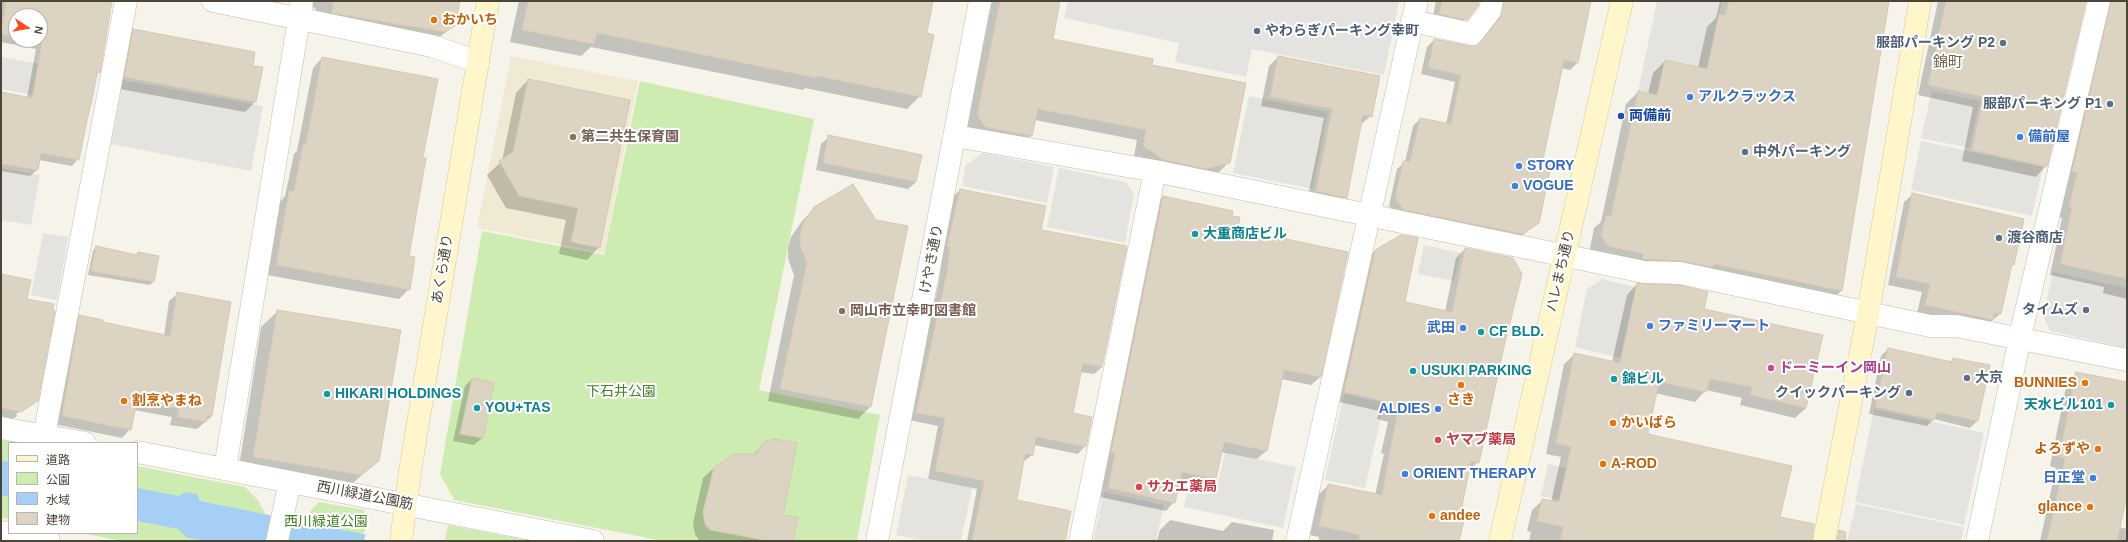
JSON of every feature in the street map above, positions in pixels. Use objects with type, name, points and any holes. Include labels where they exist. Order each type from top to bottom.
[{"type":"street","points":[[44,436],[126,1]]},
{"type":"street","points":[[213,1],[300,10],[432,46],[478,62]]},
{"type":"street","name":"あくら通り","points":[[401,539],[488,1]]},
{"type":"street","name":"けやき通り","points":[[877,541],[980,1]]},
{"type":"street","points":[[1297,541],[1415,11],[1472,34],[1490,11],[1492,1]]},
{"type":"street","name":"ハレまち通り","points":[[1500,541],[1622,1]]},
{"type":"street","points":[[1824,541],[1868,314],[1920,1]]},
{"type":"street","points":[[1977,541],[2020,339],[2099,1]]},
{"type":"street","points":[[225,468],[300,10]]},
{"type":"street","points":[[955,136],[1155,171],[1644,272],[1680,273],[1868,314],[1930,326],[1956,326],[2127,360]]},
{"type":"street","points":[[1080,541],[1155,171]]},
{"type":"street","points":[[1,428],[79,442]]},
{"type":"street","name":"西川緑道公園筋","points":[[138,452],[593,541]]},
{"type":"street","points":[[277,541],[290,482]]},
{"type":"street","points":[[12,534],[49,541]]},
{"type":"shaded area","name":"やわらぎパーキング幸町","points":[[1068,1],[1399,1],[1384,75],[1252,49],[1246,77],[1175,62],[1179,43],[1064,18]]},
{"type":"shaded area","points":[[1657,1],[1722,1],[1707,69],[1665,60],[1657,95],[1638,91]]},
{"type":"shaded area","points":[[511,56],[638,81],[604,253],[477,228]]},
{"type":"shaded area","points":[[1,57],[98,75],[92,106],[1,89]]},
{"type":"shaded area","points":[[123,80],[263,106],[251,171],[111,144]]},
{"type":"shaded area","points":[[1932,91],[1980,101],[1969,148],[1921,138]]},
{"type":"shaded area","points":[[1249,96],[1328,112],[1313,189],[1233,173]]},
{"type":"shaded area","points":[[1921,141],[2043,167],[2032,216],[1911,190]]},
{"type":"shaded area","points":[[983,153],[1054,167],[1047,203],[962,186],[966,165]]},
{"type":"shaded area","points":[[1,168],[40,175],[31,225],[1,220]]},
{"type":"shaded area","points":[[1059,168],[1126,182],[1134,193],[1125,243],[1047,227]]},
{"type":"shaded area","points":[[43,233],[68,237],[57,300],[31,295]]},
{"type":"shaded area","points":[[1424,245],[1461,253],[1454,281],[1418,274]]},
{"type":"shaded area","name":"タイムズ","points":[[2053,272],[2127,288],[2127,348],[2050,331],[2043,316]]},
{"type":"shaded area","points":[[1602,279],[1636,287],[1621,358],[1575,347],[1587,289]]},
{"type":"shaded area","points":[[1344,394],[1384,403],[1365,488],[1325,480]]},
{"type":"shaded area","points":[[1874,409],[1984,433],[1964,525],[1855,502]]},
{"type":"shaded area","points":[[1225,452],[1296,467],[1283,528],[1184,507],[1191,477],[1218,483]]},
{"type":"shaded area","points":[[1548,464],[1635,483],[1629,515],[1541,496]]},
{"type":"shaded area","points":[[908,475],[972,488],[961,541],[927,541],[896,535]]},
{"type":"shaded area","points":[[1104,492],[1164,505],[1156,541],[1093,541]]},
{"type":"shaded area","points":[[1856,504],[1964,527],[1961,541],[1847,541]]},
{"type":"green space","name":"下石井公園","points":[[640,81],[814,119],[759,390],[880,415],[857,541],[663,541],[454,500],[440,474],[482,231],[604,255]]},
{"type":"green space","points":[[1,440],[13,442],[8,442],[8,519],[1,518]]},
{"type":"green space","name":"西川緑道公園","points":[[138,466],[245,487],[257,499],[265,513],[259,541],[122,541],[86,534],[138,534]]},
{"type":"green space","name":"西川緑道公園","points":[[319,502],[365,510],[361,527],[365,529],[362,541],[297,541],[311,510]]},
{"type":"green space","points":[[448,525],[531,541],[445,541]]},
{"type":"water","points":[[1,461],[8,462],[8,497],[1,495]]},
{"type":"water","points":[[138,488],[179,496],[185,492],[197,494],[200,501],[397,541],[205,541],[186,537],[178,529],[138,521]]},
{"type":"pier","points":[[366,533],[397,539],[399,541],[364,541]]},
{"type":"building","points":[[6,1],[112,1],[100,73],[97,72],[79,160],[41,153],[38,170],[1,164],[1,92],[32,98],[41,48],[48,48],[48,8],[8,8],[8,35],[1,34]]},
{"type":"building","points":[[333,1],[460,1],[455,26],[445,32],[332,13]]},
{"type":"building","points":[[528,1],[933,1],[927,33],[934,35],[921,97],[817,76],[816,78],[597,33],[594,44],[522,30]]},
{"type":"building","points":[[1000,1],[1060,1],[1053,39],[1153,59],[1152,65],[1246,83],[1230,163],[1206,169],[1164,160],[1143,146],[1146,130],[1038,109],[1032,136],[985,127],[977,115]]},
{"type":"building","points":[[1442,1],[1479,1],[1478,6],[1467,20],[1439,14]]},
{"type":"building","points":[[1504,1],[1591,1],[1578,63],[1564,60],[1543,159],[1552,161],[1539,223],[1523,234],[1404,210],[1395,199],[1403,161],[1410,162],[1420,118],[1451,124],[1461,75],[1428,68],[1434,39],[1469,46],[1477,46],[1500,18]]},
{"type":"building","name":"中外パーキング","points":[[1729,1],[1889,1],[1842,291],[1714,264],[1713,267],[1680,261],[1642,259],[1643,254],[1608,246],[1601,236],[1606,215],[1611,216],[1638,91],[1657,95],[1665,60],[1707,69],[1719,14],[1725,15]]},
{"type":"building","name":"服部パーキング P2","points":[[1946,1],[2086,1],[2047,167],[1972,150],[1983,97],[1928,85]]},
{"type":"building","name":"服部パーキング P1","points":[[2111,1],[2127,1],[2127,279],[2060,264],[2072,207],[2069,207],[2077,173],[2072,172]]},
{"type":"building","points":[[133,29],[255,52],[253,66],[263,67],[256,102],[124,77]]},
{"type":"building","points":[[1278,56],[1380,76],[1372,117],[1363,115],[1347,198],[1316,191],[1332,109],[1270,97]]},
{"type":"building","points":[[322,57],[438,79],[423,157],[426,158],[409,256],[415,257],[410,290],[276,265],[289,191],[294,191],[303,144],[306,144]]},
{"type":"building","points":[[528,79],[630,100],[600,248],[571,242],[578,208],[519,196],[499,161],[513,152]]},
{"type":"building","points":[[828,135],[922,155],[916,182],[823,163]]},
{"type":"building","points":[[853,184],[876,220],[908,226],[871,407],[780,389],[807,262],[800,246],[800,235],[803,223],[814,207]]},
{"type":"building","points":[[960,189],[1046,206],[1041,230],[1127,246],[1102,367],[1083,363],[1073,413],[1092,417],[1086,447],[1036,437],[1033,455],[1025,454],[1017,500],[1071,511],[1065,541],[972,541],[984,481],[935,471],[945,418],[916,413],[947,272],[950,247],[947,246]]},
{"type":"building","points":[[1912,193],[2024,219],[2001,314],[1994,313],[1993,320],[1925,305],[1930,284],[1896,277]]},
{"type":"building","points":[[1163,196],[1233,211],[1232,216],[1240,217],[1238,229],[1348,252],[1321,377],[1284,370],[1267,451],[1224,442],[1216,479],[1182,472],[1175,503],[1108,488],[1115,453],[1111,452]]},
{"type":"building","points":[[1401,235],[1418,238],[1405,302],[1452,312],[1465,248],[1513,258],[1522,274],[1503,351],[1479,463],[1471,461],[1461,511],[1466,512],[1459,541],[1358,541],[1360,535],[1319,526],[1328,484],[1382,495],[1397,413],[1386,410],[1388,402],[1344,392],[1375,250]]},
{"type":"building","points":[[96,246],[137,255],[138,252],[159,256],[154,282],[91,271]]},
{"type":"building","points":[[1,274],[31,280],[27,299],[54,304],[53,310],[55,311],[38,401],[21,412],[1,408]]},
{"type":"building","points":[[1637,283],[1679,285],[1708,292],[1704,309],[1823,335],[1806,408],[1750,395],[1752,387],[1710,379],[1706,392],[1659,382],[1648,434],[1792,466],[1780,517],[1814,524],[1812,541],[1560,541],[1563,527],[1537,521],[1542,499],[1559,502],[1571,447],[1556,443],[1574,353],[1620,363]]},
{"type":"building","points":[[177,292],[231,302],[212,416],[207,415],[206,422],[177,417],[179,409],[137,401],[131,430],[62,416],[79,315],[103,320],[103,322],[170,336]]},
{"type":"building","name":"HIKARI HOLDINGS","points":[[277,310],[401,330],[379,461],[361,475],[253,457]]},
{"type":"building","name":"クイックパーキング","points":[[1888,348],[1952,362],[1953,358],[1990,365],[1978,421],[1936,412],[1935,420],[1875,407]]},
{"type":"building","points":[[2076,372],[2127,382],[2127,495],[2117,541],[2047,541],[2065,458],[2059,457]]},
{"type":"building","name":"YOU+TAS","points":[[472,378],[494,383],[483,438],[460,434]]},
{"type":"building","points":[[774,439],[797,443],[783,515],[798,518],[793,541],[769,541],[710,530],[705,524],[703,512],[714,467],[734,454],[756,454],[764,442]]},
{"type":"building","points":[[1839,530],[1846,532],[1845,541],[1837,541]]},
{"type":"place","name":"おかいち","points":[[434,20]]},
{"type":"place","name":"やわらぎパーキング幸町","points":[[1257,31]]},
{"type":"place","name":"服部パーキング P2","points":[[2003,43]]},
{"type":"place","name":"アルクラックス","points":[[1690,97]]},
{"type":"place","name":"服部パーキング P1","points":[[2110,104]]},
{"type":"place","name":"両備前","points":[[1621,116]]},
{"type":"place","name":"第二共生保育園","points":[[573,137]]},
{"type":"place","name":"備前屋","points":[[2020,137]]},
{"type":"place","name":"中外パーキング","points":[[1745,152]]},
{"type":"place","name":"STORY","points":[[1519,166]]},
{"type":"place","name":"VOGUE","points":[[1515,186]]},
{"type":"place","name":"大重商店ビル","points":[[1195,234]]},
{"type":"place","name":"渡谷商店","points":[[1999,238]]},
{"type":"place","name":"タイムズ","points":[[2086,310]]},
{"type":"place","name":"岡山市立幸町図書館","points":[[842,311]]},
{"type":"place","name":"ファミリーマート","points":[[1650,326]]},
{"type":"place","name":"武田","points":[[1463,328]]},
{"type":"place","name":"CF BLD.","points":[[1481,332]]},
{"type":"place","name":"ドーミーイン岡山","points":[[1771,368]]},
{"type":"place","name":"USUKI PARKING","points":[[1413,371]]},
{"type":"place","name":"大京","points":[[1967,378]]},
{"type":"place","name":"錦ビル","points":[[1614,379]]},
{"type":"place","name":"BUNNIES","points":[[2085,383]]},
{"type":"place","name":"さき","points":[[1461,385]]},
{"type":"place","name":"クイックパーキング","points":[[1909,393]]},
{"type":"place","name":"HIKARI HOLDINGS","points":[[327,394]]},
{"type":"place","name":"割烹やまね","points":[[124,401]]},
{"type":"place","name":"天水ビル101","points":[[2111,405]]},
{"type":"place","name":"YOU+TAS","points":[[477,408]]},
{"type":"place","name":"ALDIES","points":[[1438,409]]},
{"type":"place","name":"かいばら","points":[[1613,423]]},
{"type":"place","name":"ヤマブ薬局","points":[[1438,440]]},
{"type":"place","name":"よろずや","points":[[2098,449]]},
{"type":"place","name":"A-ROD","points":[[1603,464]]},
{"type":"place","name":"ORIENT THERAPY","points":[[1405,474]]},
{"type":"place","name":"日正堂","points":[[2093,478]]},
{"type":"place","name":"サカエ薬局","points":[[1139,487]]},
{"type":"place","name":"glance","points":[[2090,507]]},
{"type":"place","name":"andee","points":[[1432,516]]},
{"type":"district","name":"錦町","points":[[1948,63]]}]
